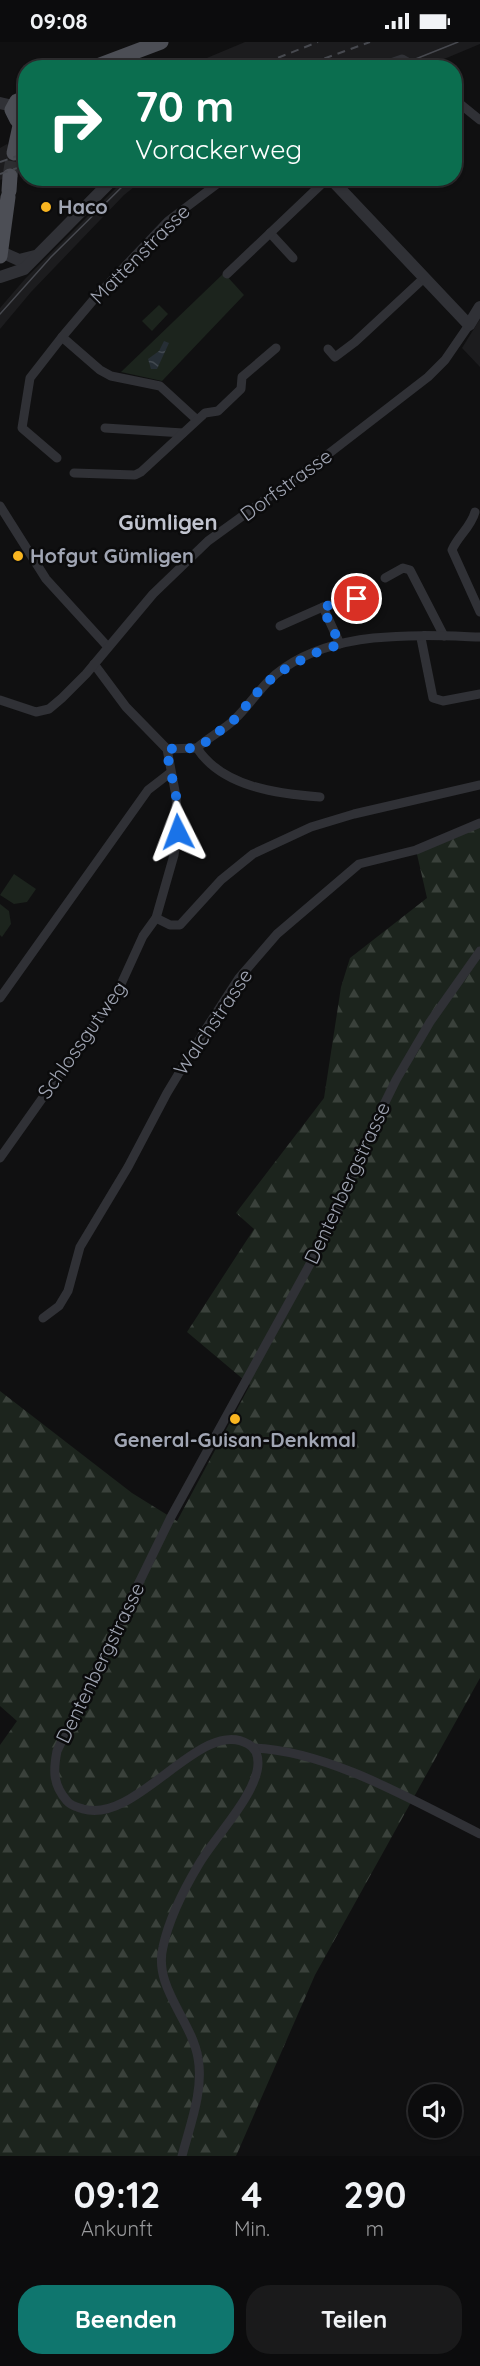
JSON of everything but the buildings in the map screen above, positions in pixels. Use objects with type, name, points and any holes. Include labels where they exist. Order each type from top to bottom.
[{"type":"main road","points":[[113,60],[161,42]]},
{"type":"main road","points":[[13,102],[13,114],[18,118]]},
{"type":"main road","points":[[14,153],[18,139]]},
{"type":"main road","points":[[0,254],[10,176]]},
{"type":"street","points":[[462,105],[480,120]]},
{"type":"street","points":[[0,277],[20,271],[106,186]]},
{"type":"street","name":"Mattenstrasse","points":[[57,458],[22,428],[30,378],[94,298],[168,220],[214,186]]},
{"type":"street","points":[[227,274],[320,186]]},
{"type":"street","points":[[337,186],[469,324]]},
{"type":"street","points":[[270,233],[293,258]]},
{"type":"street","points":[[0,254],[19,260],[36,256]]},
{"type":"street","points":[[328,349],[335,357],[355,342],[424,278]]},
{"type":"street","name":"Dorfstrasse","points":[[0,700],[40,712],[49,709],[94,664],[153,594],[208,541],[327,455],[428,377],[445,360],[480,307]]},
{"type":"street","points":[[62,337],[100,370],[111,376],[160,386],[172,394],[196,419]]},
{"type":"street","points":[[74,473],[135,475],[141,472],[196,419],[205,413],[218,411],[241,389],[242,377],[276,348]]},
{"type":"street","points":[[105,428],[183,433]]},
{"type":"street","points":[[0,507],[46,579],[108,647]]},
{"type":"street","points":[[475,512],[473,521],[456,541],[452,550],[480,612]]},
{"type":"street","points":[[385,578],[404,568],[410,570],[444,636]]},
{"type":"street","points":[[280,626],[322,607],[372,592]]},
{"type":"street","points":[[322,607],[340,644]]},
{"type":"street","points":[[166,749],[198,748],[235,719],[262,687],[278,673],[310,655],[340,644],[394,638],[480,637]]},
{"type":"street","points":[[422,638],[433,698],[443,700],[480,694]]},
{"type":"street","points":[[94,664],[126,707],[166,749],[176,796],[178,832],[174,855],[156,918],[170,925],[180,926],[221,880],[253,854],[311,827],[354,814],[480,785]]},
{"type":"street","points":[[198,748],[204,756],[228,775],[248,785],[266,790],[320,797]]},
{"type":"street","points":[[0,998],[148,790],[170,773]]},
{"type":"street","name":"Walchstrasse","points":[[43,1318],[59,1306],[68,1291],[80,1247],[202,1035],[239,978],[277,934],[359,864],[416,850],[480,824]]},
{"type":"street","name":"Schlossgutweg","points":[[0,1158],[117,993],[143,936],[156,918]]},
{"type":"street","name":"Dentenbergstrasse","points":[[480,951],[430,1022],[396,1080],[367,1139],[332,1224],[171,1517],[57,1751],[54,1780],[70,1804],[98,1812],[125,1800],[219,1740],[237,1739],[254,1748],[314,1760],[358,1775],[480,1834]]},
{"type":"street","points":[[182,2156],[196,2098],[199,2065],[193,2041],[166,1984],[161,1954],[170,1923],[194,1871],[254,1782],[258,1761],[254,1748]]},
{"type":"shaded area","points":[[245,42],[480,42],[480,44],[442,60],[202,60]]},
{"type":"shaded area","points":[[7,144],[14,152],[18,147],[18,174],[0,180],[0,148]]},
{"type":"shaded area","points":[[118,186],[135,186],[31,292],[0,329],[0,308],[25,279]]},
{"type":"shaded area","points":[[480,319],[480,367],[462,348]]},
{"type":"green space","points":[[224,273],[244,295],[162,381],[121,372]]},
{"type":"green space","points":[[159,305],[168,314],[152,331],[142,321]]},
{"type":"green space","points":[[480,823],[480,1678],[315,1975],[236,2156],[0,2156],[0,1745],[17,1721],[0,1706],[0,1391],[132,1493],[177,1521],[250,1385],[187,1332],[254,1229],[236,1213],[324,1098],[341,987],[350,958],[427,898],[416,850]]},
{"type":"green space","points":[[14,874],[36,889],[27,902],[14,904],[0,895]]},
{"type":"green space","points":[[0,904],[9,911],[11,924],[2,937],[0,935]]},
{"type":"water","points":[[164,341],[169,343],[157,369],[151,369],[148,359],[159,351]]},
{"type":"tunnel","points":[[10,176],[14,153]]},
{"type":"tram line","points":[[413,60],[458,42]]},
{"type":"tram line","points":[[0,314],[51,257],[123,186]]},
{"type":"railway","points":[[272,60],[318,42]]},
{"type":"railway","points":[[320,60],[370,42]]},
{"type":"railway","points":[[0,162],[18,156]]},
{"type":"railway","points":[[0,174],[18,168]]},
{"type":"place","name":"Haco","points":[[46,207]]},
{"type":"place","name":"Hofgut Gümligen","points":[[18,556]]},
{"type":"place","name":"General-Guisan-Denkmal","points":[[235,1419]]},
{"type":"district","name":"Gümligen","points":[[168,522]]},
{"type":"route","points":[[178,832],[176,796],[166,749],[189,746],[198,748],[235,719],[256,693],[290,664],[340,644],[322,607],[357,599]]}]
